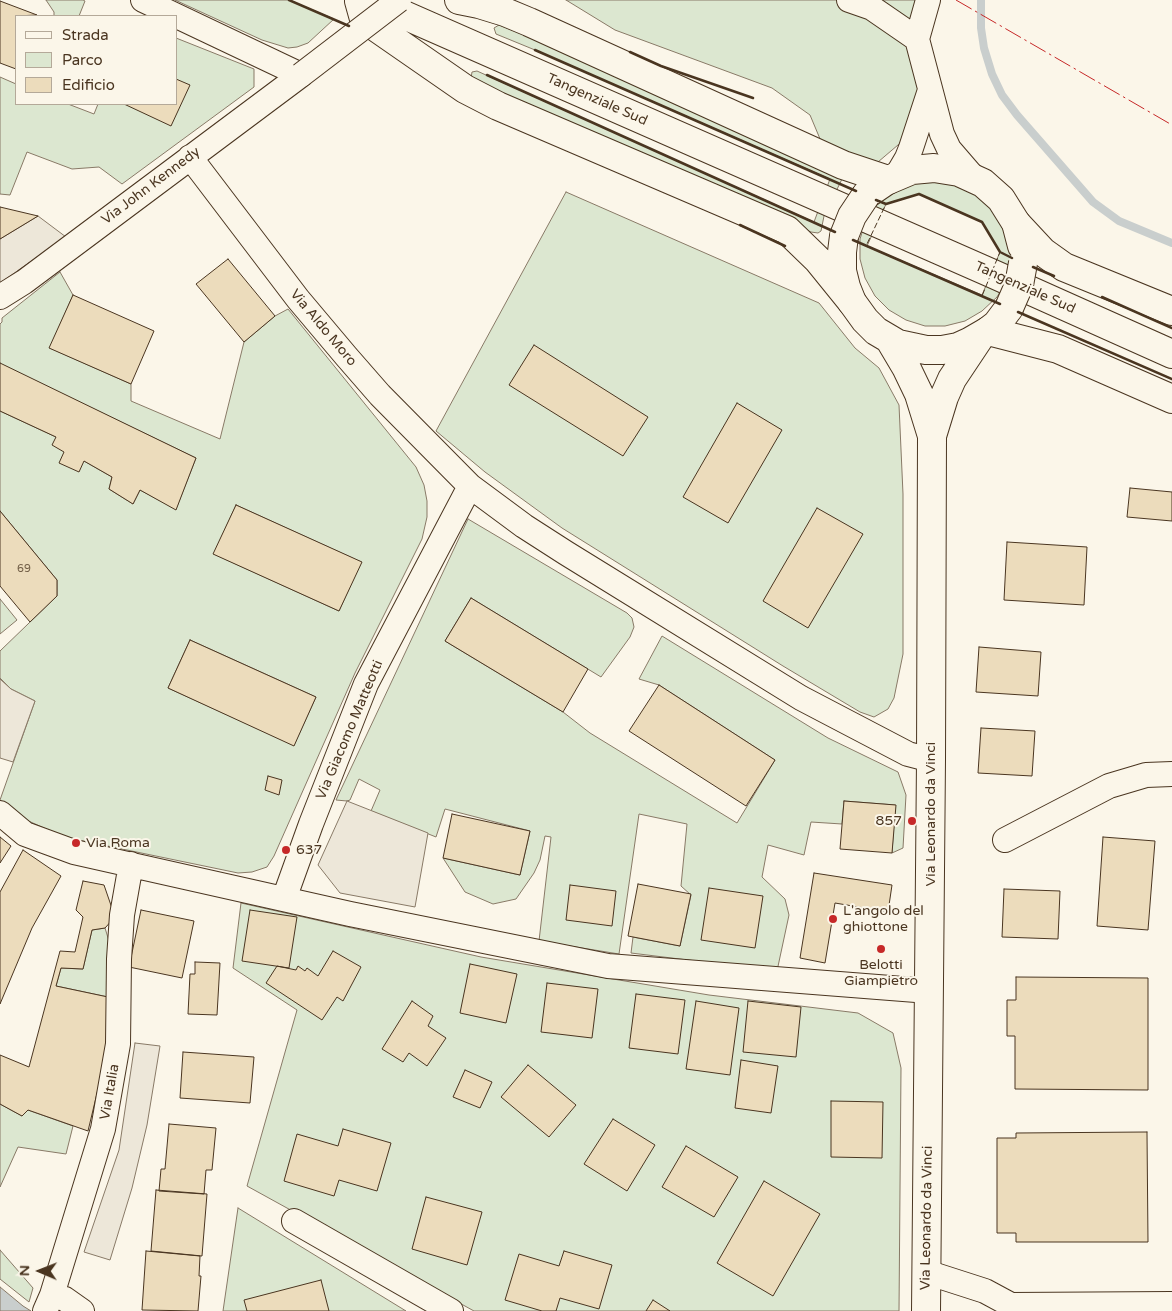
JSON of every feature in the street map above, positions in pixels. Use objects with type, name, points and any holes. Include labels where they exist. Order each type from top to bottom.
[{"type":"main road","points":[[358,0],[364,18],[465,89],[498,106],[787,230],[818,260],[865,320],[876,331],[890,340],[908,347],[942,350],[965,344],[988,331],[1058,349],[1172,399]]},
{"type":"main road","name":"Tangenziale Sud","points":[[370,0],[1172,354]]},
{"type":"main road","points":[[459,0],[479,4],[529,22],[883,183]]},
{"type":"main road","points":[[852,302],[846,287],[842,262],[844,236],[852,216],[883,183],[917,169],[934,168],[959,172],[974,178],[992,190],[1001,199],[1016,223],[1043,252],[1064,267],[1172,311]]},
{"type":"main road","name":"Via Leonardo da Vinci","points":[[931,1309],[926,1272],[932,760],[932,436],[944,397],[952,379],[988,331],[1009,308],[1016,294],[1022,275],[1023,250],[1016,223]]},
{"type":"main road","name":"Via Leonardo da Vinci","points":[[890,340],[906,367],[918,394],[932,436]]},
{"type":"street","points":[[142,0],[174,15]]},
{"type":"street","name":"Via John Kennedy","points":[[0,298],[24,282],[399,0]]},
{"type":"street","points":[[849,0],[872,8],[918,39]]},
{"type":"street","points":[[928,0],[918,39],[931,88],[938,125],[945,142],[974,178]]},
{"type":"street","points":[[178,17],[301,75]]},
{"type":"street","points":[[883,183],[909,153],[931,88]]},
{"type":"street","name":"Via Aldo Moro","points":[[190,157],[316,321],[380,395],[470,486],[524,526],[566,553],[801,698],[908,754],[932,760]]},
{"type":"street","name":"Via Giacomo Matteotti","points":[[284,899],[366,684],[470,486]]},
{"type":"street","points":[[1005,840],[1109,786],[1146,775],[1172,774]]},
{"type":"street","points":[[0,813],[25,834],[74,852],[350,914],[608,966],[929,991]]},
{"type":"street","name":"Via Italia","points":[[48,1303],[103,1129],[118,1044],[119,959],[122,915],[131,864]]},
{"type":"street","points":[[294,1222],[451,1311]]},
{"type":"street","points":[[926,1272],[985,1291],[1007,1308],[1172,1304]]},
{"type":"street","points":[[48,1303],[65,1299],[82,1311]]},
{"type":"green space","points":[[46,0],[85,1],[79,15],[54,15]]},
{"type":"green space","points":[[175,0],[289,0],[334,19],[308,43],[288,48],[262,40]]},
{"type":"green space","points":[[566,0],[924,0],[918,114],[905,139],[878,162],[823,146],[810,115],[772,88],[615,30]]},
{"type":"green space","points":[[499,25],[538,40],[842,179],[824,216],[821,231],[818,233],[811,232],[483,86],[471,78],[472,72],[477,71],[814,222],[830,179],[496,34],[494,28]]},
{"type":"green space","points":[[178,39],[254,69],[254,87],[122,184],[99,167],[72,169],[27,152],[10,195],[0,194],[0,77],[15,84],[15,105],[71,105],[94,114],[98,105],[178,105]]},
{"type":"green space","points":[[927,173],[983,189],[1012,240],[1012,260],[1007,280],[997,297],[982,311],[965,321],[945,326],[925,326],[906,320],[889,310],[875,296],[865,278],[860,259],[860,239],[866,220],[876,202]],"holes":[[[919,194],[982,222],[1000,252],[982,295],[867,246],[886,204]]]},
{"type":"green space","points":[[566,192],[819,303],[855,348],[879,368],[899,405],[903,494],[903,654],[894,698],[888,709],[874,717],[860,712],[783,666],[562,528],[485,472],[436,431]]},
{"type":"green space","points":[[60,272],[73,295],[50,348],[131,384],[131,401],[220,439],[244,342],[275,316],[288,309],[416,467],[424,485],[427,501],[427,517],[422,539],[355,673],[274,856],[267,867],[252,872],[238,873],[64,837],[24,819],[0,800],[35,701],[11,689],[0,678],[0,651],[57,596],[57,580],[0,511],[0,411],[56,437],[84,461],[112,477],[109,489],[133,504],[140,490],[176,509],[196,458],[0,364],[0,324],[2,318]],"holes":[[[236,505],[361,562],[339,611],[214,554]],[[190,640],[316,697],[294,745],[168,688]]]},
{"type":"green space","points":[[468,519],[627,613],[632,618],[634,627],[630,637],[601,677],[471,598],[445,641],[563,712],[590,733],[737,823],[775,760],[659,685],[639,679],[662,636],[828,738],[898,772],[906,795],[903,848],[892,853],[895,805],[844,801],[842,824],[811,822],[804,855],[768,845],[762,877],[785,899],[789,915],[777,971],[631,953],[633,937],[680,946],[691,895],[681,886],[687,824],[639,814],[619,954],[539,941],[551,837],[545,836],[540,860],[534,873],[516,899],[493,904],[465,892],[443,858],[520,875],[530,831],[445,809],[436,837],[371,811],[380,790],[359,779],[350,800],[336,800]]},
{"type":"green space","points":[[0,599],[17,620],[0,634]]},
{"type":"green space","points":[[241,903],[481,957],[709,995],[858,1013],[893,1033],[901,1068],[899,1311],[474,1311],[247,1186],[297,1010],[233,968]]},
{"type":"green space","points":[[105,928],[113,954],[108,997],[56,986],[61,968],[83,969],[92,930]]},
{"type":"green space","points":[[0,1104],[22,1116],[28,1110],[73,1126],[66,1154],[18,1147],[0,1187]]},
{"type":"green space","points":[[238,1208],[406,1311],[223,1311]]},
{"type":"green space","points":[[0,1250],[33,1288],[29,1302],[0,1279]]},
{"type":"shaded area","points":[[38,216],[66,237],[0,283],[0,239]]},
{"type":"shaded area","points":[[0,679],[11,689],[35,701],[13,762],[0,758]]},
{"type":"shaded area","points":[[347,801],[428,833],[415,907],[340,893],[318,865]]},
{"type":"shaded area","points":[[135,1043],[160,1046],[147,1125],[132,1188],[110,1260],[84,1252],[119,1150]]},
{"type":"shaded area","points":[[0,1287],[23,1306],[31,1311],[0,1311]]},
{"type":"building","points":[[0,1],[37,15],[15,15],[15,69],[0,63]]},
{"type":"building","points":[[178,80],[190,85],[171,126],[126,105],[178,105]]},
{"type":"building","points":[[0,207],[38,216],[0,239]]},
{"type":"building","points":[[228,259],[275,316],[244,342],[196,284]]},
{"type":"building","points":[[73,295],[154,331],[131,384],[49,348]]},
{"type":"building","points":[[534,345],[648,417],[623,456],[509,385]]},
{"type":"building","points":[[0,363],[196,458],[176,510],[140,490],[133,504],[109,489],[112,477],[84,461],[79,472],[59,463],[64,452],[52,445],[56,437],[0,411]]},
{"type":"building","points":[[737,403],[782,430],[728,523],[683,497]]},
{"type":"building","points":[[1130,488],[1172,492],[1172,521],[1127,517]]},
{"type":"building","points":[[236,505],[362,562],[339,611],[213,554]]},
{"type":"building","points":[[817,508],[863,534],[808,628],[763,601]]},
{"type":"building","points":[[0,511],[57,580],[57,596],[30,622],[0,586]]},
{"type":"building","points":[[1007,542],[1087,547],[1084,605],[1004,600]]},
{"type":"building","points":[[471,598],[588,669],[563,712],[445,641]]},
{"type":"building","points":[[190,640],[316,697],[294,746],[168,688]]},
{"type":"building","points":[[979,647],[1041,652],[1038,696],[976,692]]},
{"type":"building","points":[[659,685],[775,760],[746,806],[629,731]]},
{"type":"building","points":[[981,728],[1035,731],[1032,776],[978,773]]},
{"type":"building","points":[[268,776],[282,780],[279,795],[265,790]]},
{"type":"building","points":[[844,801],[896,805],[892,853],[840,849]]},
{"type":"building","points":[[452,814],[530,831],[520,875],[443,858]]},
{"type":"building","points":[[0,837],[11,846],[0,863]]},
{"type":"building","points":[[1103,837],[1155,841],[1148,930],[1097,926]]},
{"type":"building","points":[[23,850],[61,876],[32,928],[0,1004],[0,892]]},
{"type":"building","points":[[814,873],[892,885],[888,912],[835,903],[825,963],[800,958]]},
{"type":"building","points":[[83,881],[104,885],[115,917],[105,928],[92,930],[83,969],[61,968],[56,986],[108,997],[110,1039],[88,1131],[28,1110],[22,1116],[0,1104],[0,1055],[29,1067],[60,951],[75,952],[83,917],[76,910]]},
{"type":"building","points":[[638,884],[691,894],[680,946],[628,936]]},
{"type":"building","points":[[570,885],[616,891],[612,926],[566,920]]},
{"type":"building","points":[[709,888],[763,896],[755,948],[701,940]]},
{"type":"building","points":[[1004,889],[1060,891],[1058,939],[1002,937]]},
{"type":"building","points":[[141,910],[194,921],[182,978],[129,967]]},
{"type":"building","points":[[250,910],[297,917],[289,968],[242,961]]},
{"type":"building","points":[[333,951],[361,967],[343,1001],[337,997],[322,1020],[266,983],[277,966],[296,970],[298,966],[305,971],[307,968],[318,976]]},
{"type":"building","points":[[195,962],[220,963],[217,1015],[188,1014],[190,974],[195,974]]},
{"type":"building","points":[[470,964],[517,974],[506,1023],[460,1013]]},
{"type":"building","points":[[1016,977],[1148,978],[1148,1090],[1015,1089],[1015,1036],[1007,1036],[1007,1000],[1016,1000]]},
{"type":"building","points":[[547,983],[598,989],[592,1038],[541,1032]]},
{"type":"building","points":[[636,994],[685,1000],[678,1054],[629,1048]]},
{"type":"building","points":[[412,1001],[433,1016],[428,1026],[446,1038],[427,1066],[409,1053],[403,1062],[382,1049]]},
{"type":"building","points":[[696,1001],[739,1008],[730,1075],[686,1069]]},
{"type":"building","points":[[748,1001],[801,1007],[796,1057],[743,1052]]},
{"type":"building","points":[[183,1052],[254,1057],[250,1103],[180,1098]]},
{"type":"building","points":[[741,1060],[778,1066],[771,1113],[735,1108]]},
{"type":"building","points":[[528,1065],[576,1105],[549,1137],[501,1097]]},
{"type":"building","points":[[465,1070],[492,1082],[480,1108],[453,1097]]},
{"type":"building","points":[[831,1101],[883,1102],[882,1158],[831,1157]]},
{"type":"building","points":[[613,1119],[655,1145],[627,1191],[584,1164]]},
{"type":"building","points":[[169,1124],[216,1128],[212,1170],[206,1170],[204,1194],[159,1191],[161,1169],[165,1169]]},
{"type":"building","points":[[343,1129],[391,1143],[377,1191],[339,1180],[334,1196],[284,1181],[297,1134],[338,1146]]},
{"type":"building","points":[[1147,1132],[1148,1242],[1016,1242],[1016,1233],[997,1233],[997,1138],[1016,1138],[1016,1133]]},
{"type":"building","points":[[686,1146],[738,1177],[714,1217],[662,1187]]},
{"type":"building","points":[[764,1181],[820,1214],[773,1296],[717,1263]]},
{"type":"building","points":[[156,1190],[207,1194],[202,1256],[151,1251]]},
{"type":"building","points":[[426,1197],[482,1212],[467,1265],[412,1249]]},
{"type":"building","points":[[146,1251],[200,1256],[199,1276],[201,1276],[198,1311],[142,1310]]},
{"type":"building","points":[[564,1251],[612,1265],[599,1309],[560,1298],[556,1311],[542,1311],[505,1300],[519,1254],[559,1266]]},
{"type":"building","points":[[321,1280],[329,1311],[247,1311],[244,1300]]},
{"type":"building","points":[[653,1300],[670,1311],[646,1311]]},
{"type":"waterway","points":[[981,0],[981,28],[984,48],[992,74],[1002,95],[1017,115],[1093,202],[1119,221],[1172,243]]},
{"type":"fence","points":[[919,194],[982,222],[1000,252],[982,296],[866,246],[886,204],[919,194]]},
{"type":"wall","points":[[289,0],[349,26]]},
{"type":"wall","points":[[535,50],[856,191]]},
{"type":"wall","points":[[630,52],[661,66],[753,98]]},
{"type":"wall","points":[[487,75],[835,232]]},
{"type":"wall","points":[[876,200],[886,204],[919,194],[982,222],[1000,252],[1012,258]]},
{"type":"wall","points":[[740,225],[785,246]]},
{"type":"wall","points":[[853,240],[1000,304]]},
{"type":"wall","points":[[1033,267],[1054,276]]},
{"type":"wall","points":[[1102,297],[1172,328]]},
{"type":"wall","points":[[1018,312],[1172,379]]},
{"type":"power","points":[[956,0],[1172,125]]},
{"type":"place","name":"857","points":[[912,821]]},
{"type":"place","name":"Via Roma","points":[[76,843]]},
{"type":"place","name":"637","points":[[286,850]]},
{"type":"place","name":"L'angolo del ghiottone","points":[[833,919]]},
{"type":"place","name":"Belotti Giampietro","points":[[881,949]]}]
